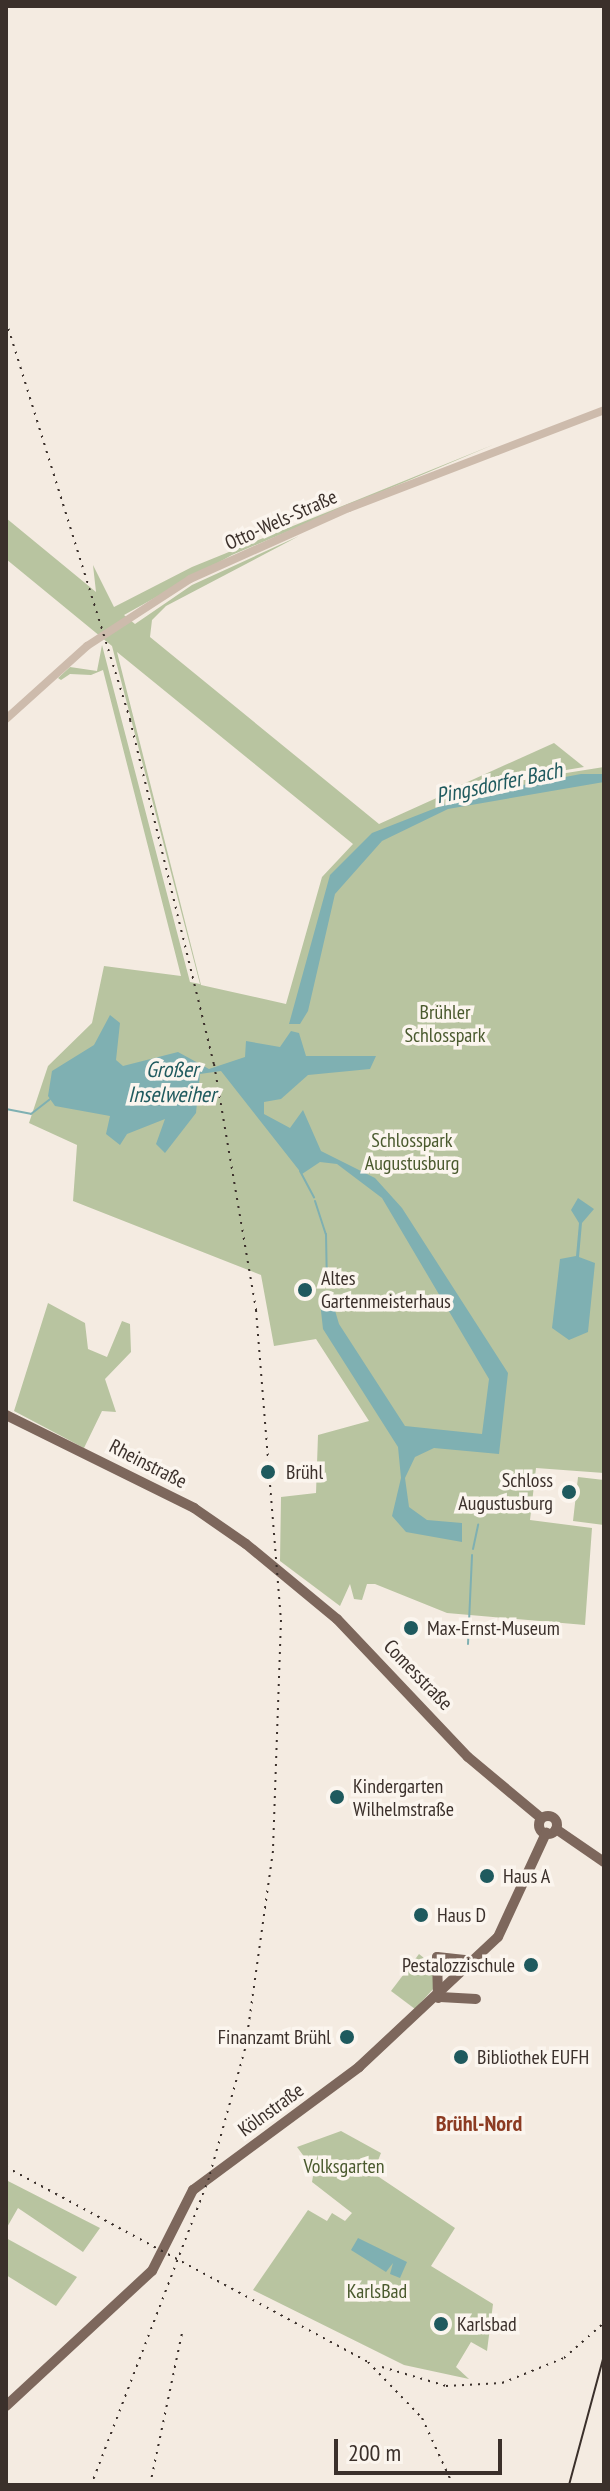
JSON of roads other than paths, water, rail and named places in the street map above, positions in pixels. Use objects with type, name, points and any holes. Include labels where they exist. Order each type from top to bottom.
[{"type":"main road","name":"Rheinstraße","points":[[6,1415],[204,1514],[265,1559]]},
{"type":"main road","name":"Comesstraße","points":[[265,1559],[411,1690],[488,1776],[541,1818],[551,1831]]},
{"type":"main road","points":[[551,1831],[604,1862]]},
{"type":"main road","name":"Kölnstraße","points":[[6,2406],[152,2271],[193,2190],[359,2067],[475,1961],[502,1931],[551,1831]]},
{"type":"main road","points":[[475,1961],[437,1957],[438,1998],[459,1993],[476,1999]]},
{"type":"street","name":"Otto-Wels-Straße","points":[[6,719],[87,646],[190,579],[349,508],[604,410]]},
{"type":"water","points":[[581,774],[604,774],[604,782],[448,809],[382,841],[335,894],[308,1011],[300,1024],[289,1024],[330,875],[372,833],[469,795]]},
{"type":"water","name":"Großer Inselweiher","points":[[110,1015],[120,1023],[116,1060],[123,1066],[178,1052],[209,1069],[245,1057],[246,1041],[280,1047],[291,1031],[299,1033],[306,1056],[376,1056],[370,1069],[308,1075],[281,1099],[264,1102],[264,1114],[290,1128],[303,1110],[321,1151],[375,1178],[402,1208],[508,1373],[499,1454],[434,1448],[415,1457],[405,1478],[409,1507],[427,1520],[462,1523],[462,1542],[406,1532],[392,1516],[401,1478],[398,1447],[323,1329],[320,1302],[331,1297],[339,1324],[405,1426],[482,1434],[489,1379],[382,1198],[337,1164],[320,1162],[302,1174],[221,1071],[200,1074],[196,1113],[165,1153],[156,1144],[165,1119],[127,1134],[120,1145],[106,1134],[110,1116],[55,1106],[48,1096],[52,1071],[94,1045]]},
{"type":"water","points":[[578,1198],[594,1209],[582,1223],[579,1257],[595,1263],[588,1332],[569,1340],[552,1328],[560,1259],[576,1256],[579,1223],[571,1210]]},
{"type":"water","points":[[358,2238],[407,2262],[400,2278],[390,2274],[393,2263],[386,2272],[351,2250]]},
{"type":"waterway","points":[[6,1109],[31,1114],[50,1099]]},
{"type":"waterway","points":[[300,1171],[314,1197]]},
{"type":"waterway","points":[[315,1201],[326,1234],[327,1287]]},
{"type":"waterway","points":[[473,1549],[478,1525]]},
{"type":"waterway","points":[[468,1644],[472,1555]]},
{"type":"tram line","points":[[569,2485],[604,2355]]},
{"type":"railway","points":[[6,321],[130,720],[214,1064],[256,1310],[281,1620],[273,1851],[245,2049],[209,2178],[91,2485]]},
{"type":"railway","points":[[6,2167],[368,2362],[422,2418],[453,2485]]},
{"type":"railway","points":[[382,2367],[446,2386],[502,2383],[564,2358],[604,2323]]},
{"type":"railway","points":[[150,2485],[182,2333]]},
{"type":"place","name":"Altes Gartenmeisterhaus","points":[[305,1290]]},
{"type":"place","name":"Brühl","points":[[268,1472]]},
{"type":"place","name":"Schloss Augustusburg","points":[[569,1492]]},
{"type":"place","name":"Max-Ernst-Museum","points":[[411,1628]]},
{"type":"place","name":"Kindergarten Wilhelmstraße","points":[[337,1797]]},
{"type":"place","name":"Haus A","points":[[487,1876]]},
{"type":"place","name":"Haus D","points":[[421,1915]]},
{"type":"place","name":"Pestalozzischule","points":[[531,1965]]},
{"type":"place","name":"Finanzamt Brühl","points":[[347,2037]]},
{"type":"place","name":"Bibliothek EUFH","points":[[461,2057]]},
{"type":"place","name":"Karlsbad","points":[[441,2324]]},
{"type":"district","name":"Brühl-Nord","points":[[479,2124]]},
{"type":"water label","name":"Pingsdorfer Bach","points":[[499,783]]},
{"type":"park label","name":"Brühler Schlosspark","points":[[445,1024]]},
{"type":"park label","name":"Schlosspark Augustusburg","points":[[412,1152]]},
{"type":"park label","name":"Volksgarten","points":[[344,2166]]},
{"type":"park label","name":"KarlsBad","points":[[377,2291]]}]
